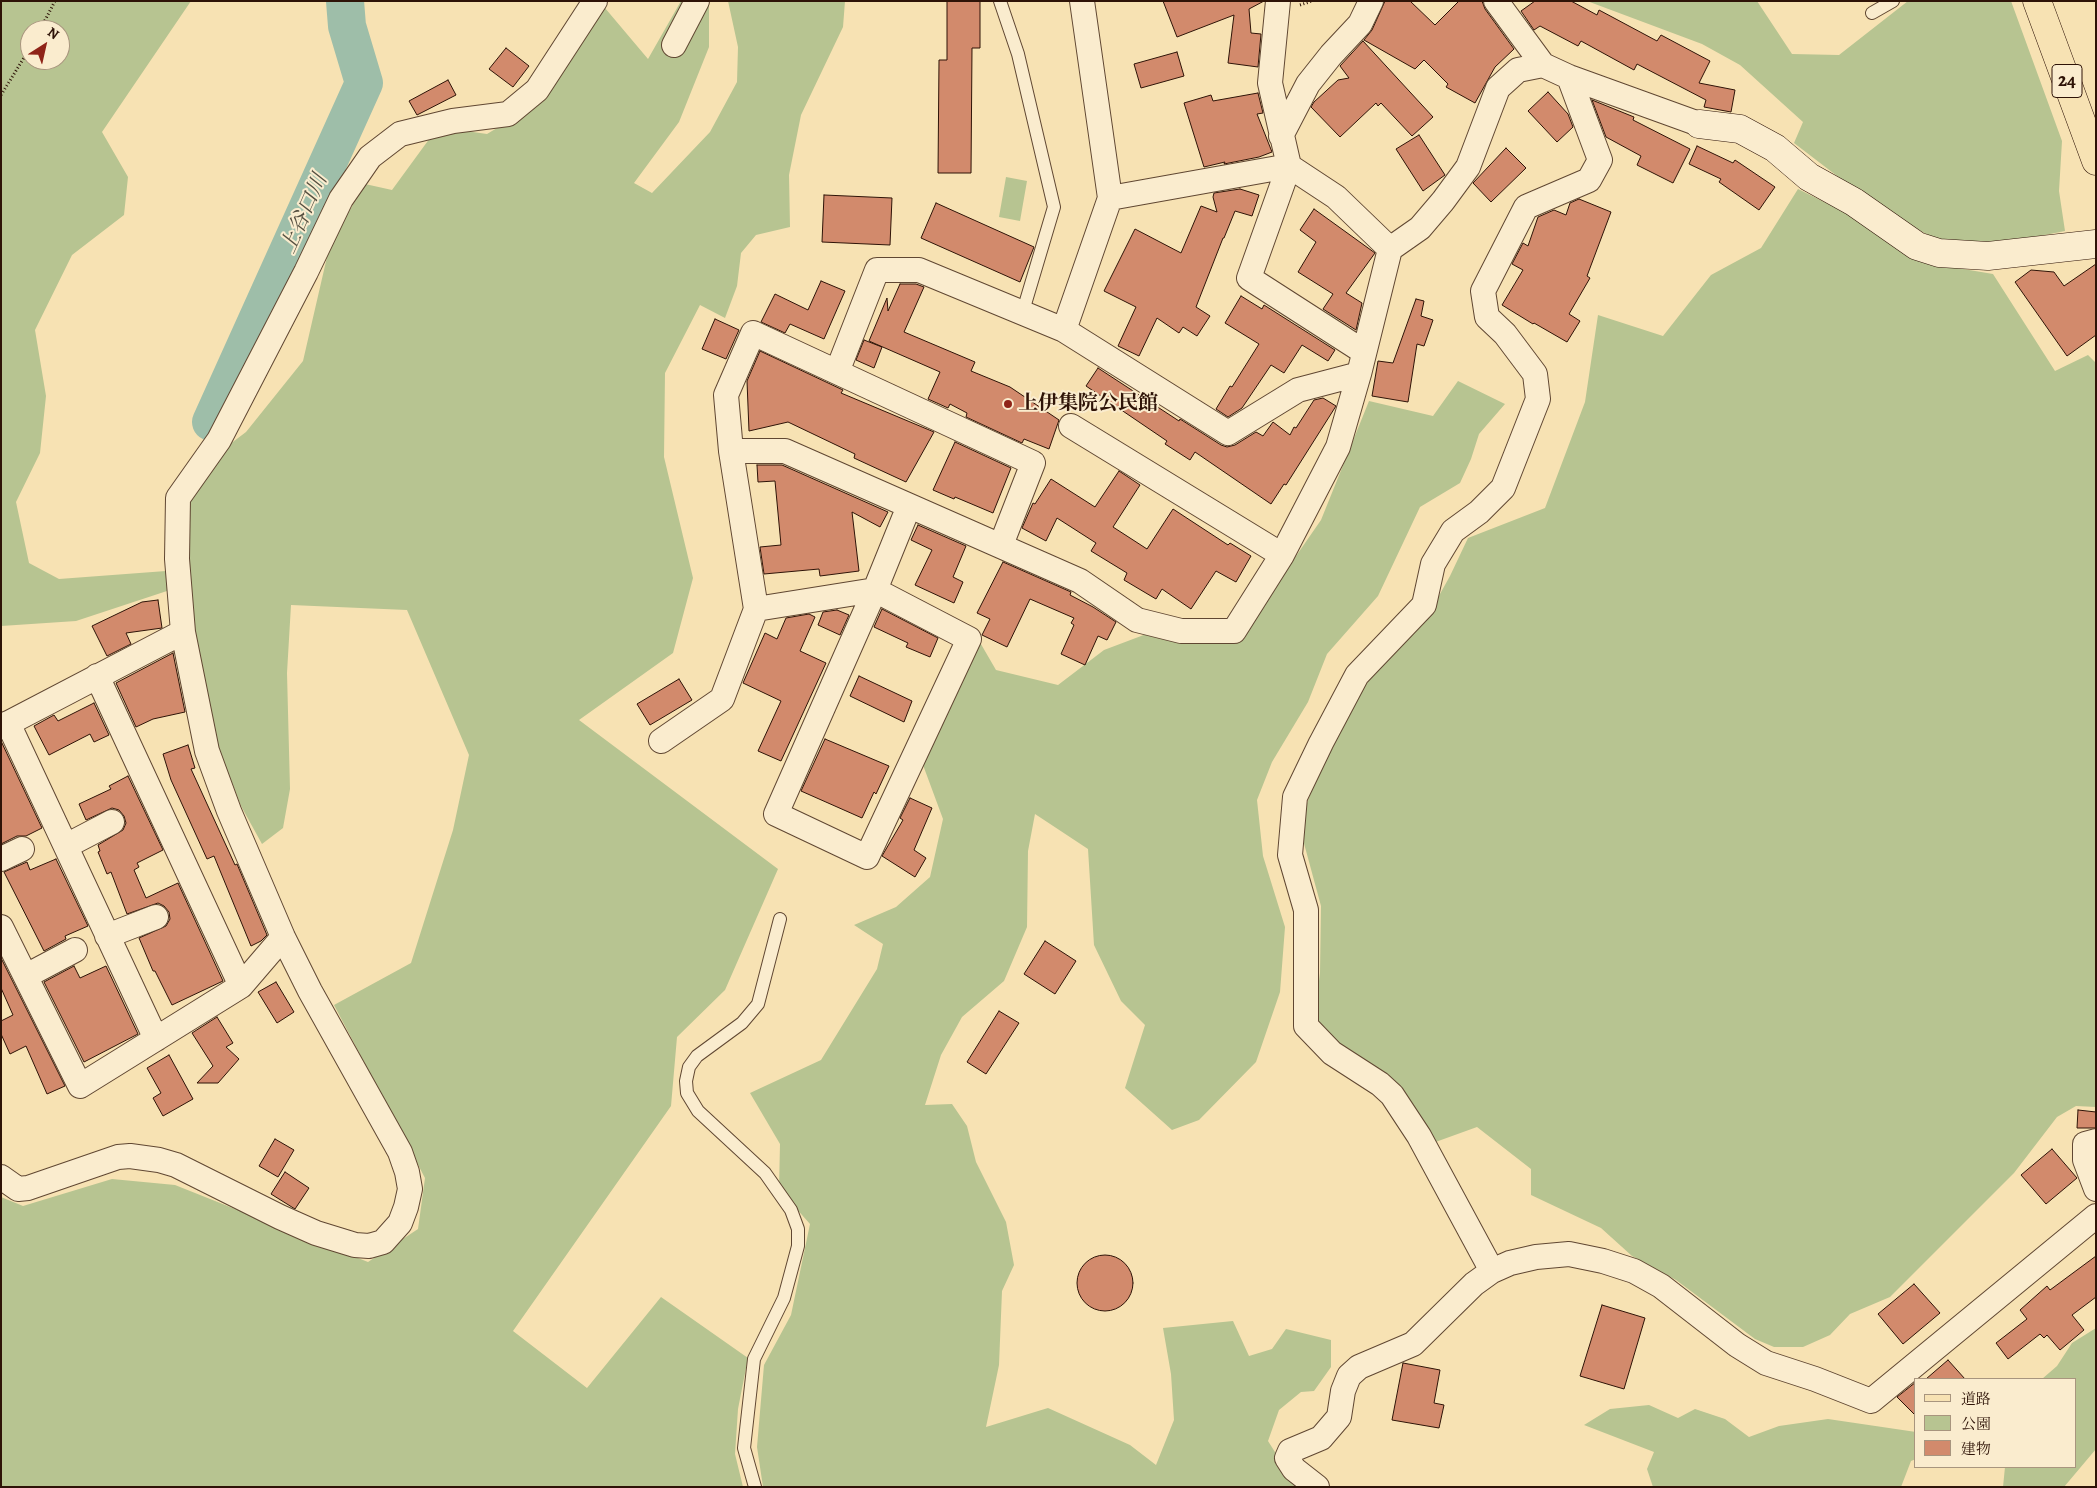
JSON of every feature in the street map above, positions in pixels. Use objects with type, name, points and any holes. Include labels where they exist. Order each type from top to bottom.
[{"type":"main road","name":"24","points":[[2038,1],[2096,161]]},
{"type":"street","points":[[1,1177],[18,1189],[28,1188],[118,1157],[130,1156],[176,1165],[280,1217],[316,1233],[355,1245],[369,1246],[383,1242],[400,1223],[410,1189],[407,1172],[400,1152],[310,991],[283,937],[229,811],[207,751],[183,632],[177,559],[178,498],[218,440],[306,272],[340,199],[370,157],[400,134],[453,122],[508,114],[537,90],[594,1]]},
{"type":"street","points":[[674,45],[697,1]]},
{"type":"street","points":[[1064,330],[1110,198],[1082,1]]},
{"type":"street","points":[[1278,1],[1270,83],[1289,166],[1249,278],[1361,363]]},
{"type":"street","points":[[1281,136],[1308,84],[1360,24],[1371,1]]},
{"type":"street","points":[[1496,1],[1543,65],[1569,77],[1699,124],[1740,129],[1775,148],[1809,177],[1854,202],[1916,246],[1956,255],[1988,256],[2096,244]]},
{"type":"street","points":[[731,450],[785,450],[1080,581],[1137,620],[1181,631],[1234,631],[1282,555],[1338,447],[1390,249],[1420,228],[1443,202],[1468,167],[1498,88],[1518,70],[1543,65]]},
{"type":"street","points":[[1492,1271],[1419,1136],[1392,1095],[1380,1084],[1332,1053],[1306,1026],[1306,910],[1290,855],[1296,797],[1321,743],[1357,675],[1424,605],[1432,564],[1453,531],[1479,512],[1503,488],[1538,399],[1535,374],[1505,334],[1487,317],[1483,291],[1526,207],[1589,180],[1600,160],[1569,77]]},
{"type":"street","points":[[1110,198],[1289,166],[1336,197],[1390,249]]},
{"type":"street","points":[[837,372],[877,270],[920,270],[1023,311],[1064,330],[1228,433],[1298,390],[1361,363]]},
{"type":"street","points":[[661,741],[722,699],[756,609],[731,450],[726,395],[753,333],[1032,462],[1001,545]]},
{"type":"street","points":[[1071,426],[1282,555]]},
{"type":"street","points":[[756,609],[875,590],[969,638],[867,857],[776,814],[875,590],[910,506]]},
{"type":"street","points":[[156,1039],[66,846],[4,725],[183,632]]},
{"type":"street","points":[[97,676],[241,986]]},
{"type":"street","points":[[66,846],[112,822]]},
{"type":"street","points":[[107,936],[156,917]]},
{"type":"street","points":[[1,927],[80,1086],[241,986],[283,937]]},
{"type":"street","points":[[26,976],[76,950]]},
{"type":"street","points":[[2096,1141],[2085,1144],[2085,1160],[2096,1189]]},
{"type":"street","points":[[1317,1487],[1294,1469],[1288,1458],[1290,1452],[1321,1438],[1339,1417],[1343,1391],[1349,1376],[1359,1367],[1413,1344],[1474,1284],[1492,1271],[1510,1263],[1536,1257],[1569,1254],[1603,1261],[1634,1271],[1661,1286],[1737,1345],[1766,1363],[1871,1401],[2096,1216]]},
{"type":"lane","points":[[1000,1],[1018,54],[1054,207],[1023,311]]},
{"type":"lane","points":[[1872,13],[1893,1]]},
{"type":"lane","points":[[755,1487],[744,1448],[754,1358],[784,1298],[798,1246],[798,1229],[791,1210],[765,1173],[698,1111],[688,1093],[686,1081],[689,1067],[697,1056],[742,1023],[758,1004],[780,919]]},
{"type":"path","points":[[46,20],[56,1]]},
{"type":"path","points":[[1,95],[20,64]]},
{"type":"green space","points":[[1,1],[191,1],[102,132],[128,177],[124,215],[72,255],[35,330],[46,396],[40,453],[16,502],[29,563],[59,579],[166,571],[170,590],[76,621],[1,626]]},
{"type":"green space","points":[[681,1],[709,1],[709,47],[679,122],[634,183],[652,193],[710,132],[737,82],[738,47],[728,1],[845,1],[843,27],[801,115],[789,175],[790,227],[756,235],[741,253],[737,286],[725,318],[700,305],[665,373],[664,457],[693,578],[673,653],[579,720],[778,869],[725,990],[677,1037],[671,1106],[513,1331],[587,1388],[661,1297],[748,1358],[738,1409],[735,1454],[743,1487],[1,1487],[1,1197],[23,1206],[112,1179],[175,1185],[368,1262],[418,1229],[425,1178],[334,1005],[411,963],[453,830],[469,755],[407,610],[291,605],[287,673],[290,789],[283,828],[262,844],[241,806],[217,744],[198,659],[190,601],[187,536],[189,499],[205,463],[246,432],[303,361],[330,244],[365,184],[392,190],[438,127],[487,134],[537,104],[605,8],[648,59]]},
{"type":"green space","points":[[1587,1],[1757,1],[1792,54],[1839,55],[1908,1],[2011,1],[2062,141],[2059,191],[2065,231],[1995,245],[1939,241],[1899,219],[1841,179],[1794,143],[1803,122],[1740,65],[1702,44]]},
{"type":"green space","points":[[1006,177],[1027,181],[1020,221],[999,217]]},
{"type":"green space","points":[[1798,189],[1877,228],[1922,262],[1993,274],[2055,371],[2088,355],[2096,363],[2096,1107],[2076,1106],[2057,1117],[2014,1173],[1890,1297],[1850,1314],[1830,1335],[1803,1347],[1774,1347],[1755,1339],[1676,1280],[1632,1256],[1601,1228],[1531,1195],[1531,1169],[1477,1127],[1430,1144],[1367,1069],[1314,1021],[1320,973],[1321,906],[1299,825],[1336,725],[1390,652],[1426,619],[1450,576],[1468,538],[1545,508],[1585,402],[1598,315],[1663,336],[1711,275],[1761,248]]},
{"type":"green space","points":[[1458,381],[1505,404],[1479,434],[1471,459],[1460,483],[1420,507],[1378,596],[1327,654],[1308,702],[1272,762],[1257,800],[1263,856],[1285,927],[1280,992],[1256,1062],[1199,1120],[1172,1130],[1125,1088],[1145,1025],[1121,1001],[1094,945],[1088,849],[1035,814],[1028,851],[1027,927],[1004,981],[962,1017],[941,1055],[925,1105],[952,1104],[967,1126],[976,1162],[1006,1222],[1014,1265],[1002,1291],[999,1365],[986,1427],[1048,1408],[1130,1445],[1156,1465],[1174,1420],[1171,1374],[1163,1328],[1233,1321],[1249,1356],[1272,1349],[1286,1329],[1331,1340],[1331,1367],[1314,1391],[1301,1392],[1279,1410],[1268,1441],[1280,1460],[1306,1487],[763,1487],[757,1447],[764,1365],[791,1315],[810,1224],[779,1189],[780,1144],[750,1093],[821,1060],[877,969],[883,944],[854,925],[896,907],[930,877],[943,819],[923,765],[978,639],[996,670],[1058,685],[1104,650],[1149,633],[1235,644],[1321,520],[1369,401],[1433,416]]},
{"type":"green space","points":[[2096,1328],[2096,1449],[2064,1487],[2003,1487],[2005,1468],[2077,1468],[2077,1378],[2043,1378],[2057,1366],[2072,1343]]},
{"type":"green space","points":[[1649,1405],[1678,1418],[1695,1409],[1725,1419],[1749,1437],[1779,1426],[1828,1419],[1914,1432],[1914,1460],[1911,1461],[1901,1487],[1653,1487],[1647,1469],[1654,1452],[1584,1425],[1610,1409]]},
{"type":"building","points":[[947,1],[980,1],[980,48],[972,48],[971,173],[938,173],[939,60],[947,60]]},
{"type":"building","points":[[1163,1],[1264,1],[1249,9],[1251,33],[1261,34],[1258,67],[1228,63],[1234,15],[1177,37]]},
{"type":"building","points":[[1385,1],[1410,1],[1435,25],[1459,1],[1482,1],[1485,9],[1514,49],[1495,67],[1475,103],[1446,87],[1448,84],[1424,60],[1415,69],[1364,40],[1372,30]]},
{"type":"building","points":[[1535,1],[1571,1],[1597,15],[1599,10],[1657,41],[1661,35],[1710,61],[1699,83],[1735,90],[1731,112],[1704,107],[1706,100],[1637,64],[1634,70],[1581,41],[1578,46],[1540,26],[1534,30],[1521,11]]},
{"type":"building","points":[[1363,41],[1433,117],[1412,136],[1381,103],[1378,106],[1376,103],[1340,137],[1311,107],[1338,80],[1349,78],[1340,66]]},
{"type":"building","points":[[506,48],[529,66],[513,87],[489,69]]},
{"type":"building","points":[[1177,52],[1184,76],[1141,88],[1134,64]]},
{"type":"building","points":[[448,80],[456,95],[417,115],[409,101]]},
{"type":"building","points":[[1548,92],[1568,114],[1573,127],[1557,142],[1528,111]]},
{"type":"building","points":[[1258,93],[1263,113],[1257,114],[1272,152],[1259,157],[1204,167],[1184,103],[1211,95],[1213,101]]},
{"type":"building","points":[[1592,100],[1634,117],[1633,120],[1690,149],[1673,183],[1637,165],[1641,156],[1606,137]]},
{"type":"building","points":[[1419,135],[1445,175],[1423,191],[1396,149]]},
{"type":"building","points":[[1697,146],[1733,163],[1735,160],[1775,187],[1759,210],[1719,182],[1721,179],[1689,164]]},
{"type":"building","points":[[1506,148],[1526,168],[1491,202],[1473,183]]},
{"type":"building","points":[[1240,189],[1259,195],[1252,216],[1235,211],[1223,238],[1196,307],[1210,316],[1197,336],[1183,327],[1179,333],[1157,318],[1139,356],[1118,346],[1136,307],[1104,291],[1135,229],[1181,253],[1201,206],[1217,212],[1213,197],[1214,193]]},
{"type":"building","points":[[824,195],[892,198],[890,245],[822,242]]},
{"type":"building","points":[[1579,199],[1611,212],[1587,276],[1590,278],[1569,314],[1580,321],[1567,342],[1502,305],[1523,270],[1512,264],[1523,243],[1528,246],[1538,217],[1554,210],[1566,215],[1570,203]]},
{"type":"building","points":[[936,203],[1034,247],[1020,282],[921,238]]},
{"type":"building","points":[[1314,209],[1375,253],[1346,293],[1362,303],[1356,330],[1323,309],[1333,294],[1298,272],[1316,242],[1300,230]]},
{"type":"building","points":[[2096,264],[2096,335],[2067,356],[2015,282],[2031,270],[2054,272],[2064,286]]},
{"type":"building","points":[[821,281],[845,291],[824,339],[790,324],[785,333],[761,322],[775,294],[808,310]]},
{"type":"building","points":[[900,284],[916,284],[924,287],[904,332],[975,362],[971,371],[1010,387],[1059,420],[1049,449],[1024,439],[1022,443],[966,417],[967,413],[950,404],[948,408],[928,399],[940,372],[869,341],[887,298],[888,311]]},
{"type":"building","points":[[1241,296],[1262,309],[1264,305],[1335,350],[1328,361],[1302,345],[1284,373],[1271,365],[1242,408],[1228,417],[1216,409],[1259,344],[1225,323]]},
{"type":"building","points":[[1416,299],[1424,301],[1421,316],[1433,320],[1424,346],[1417,344],[1408,402],[1372,396],[1378,361],[1393,363]]},
{"type":"building","points":[[715,319],[739,330],[726,359],[702,349]]},
{"type":"building","points":[[864,340],[882,347],[874,368],[856,360]]},
{"type":"building","points":[[760,351],[843,390],[841,393],[934,432],[906,482],[854,458],[855,454],[788,422],[749,431],[747,381]]},
{"type":"building","points":[[1098,368],[1179,421],[1180,419],[1227,447],[1235,445],[1256,432],[1263,436],[1273,422],[1290,435],[1314,400],[1323,398],[1336,406],[1286,485],[1284,484],[1271,504],[1195,452],[1190,460],[1165,444],[1167,441],[1086,386]]},
{"type":"building","points":[[955,442],[1011,468],[993,513],[933,490]]},
{"type":"building","points":[[757,465],[782,465],[888,512],[880,527],[852,512],[859,571],[820,576],[819,569],[764,574],[760,547],[781,545],[775,481],[758,482]]},
{"type":"building","points":[[1119,471],[1140,485],[1113,527],[1147,549],[1173,509],[1228,545],[1230,543],[1251,556],[1236,582],[1216,571],[1191,609],[1162,589],[1156,599],[1124,580],[1127,573],[1091,551],[1096,543],[1057,518],[1046,541],[1022,528],[1033,503],[1035,504],[1051,479],[1095,507]]},
{"type":"building","points":[[918,525],[966,546],[953,577],[963,582],[954,603],[915,585],[932,550],[911,540]]},
{"type":"building","points":[[1003,562],[1071,592],[1070,595],[1116,622],[1107,640],[1098,636],[1085,665],[1061,654],[1074,625],[1071,623],[1074,618],[1030,599],[1007,647],[982,635],[990,619],[977,613]]},
{"type":"building","points":[[158,600],[162,628],[126,633],[131,644],[107,656],[92,626],[142,602]]},
{"type":"building","points":[[882,609],[938,638],[930,657],[906,647],[908,643],[874,627]]},
{"type":"building","points":[[837,610],[849,615],[840,635],[818,625],[823,612]]},
{"type":"building","points":[[809,614],[815,617],[800,651],[826,663],[781,761],[758,751],[781,701],[743,683],[765,633],[777,639],[786,618]]},
{"type":"building","points":[[173,653],[185,712],[153,719],[136,727],[116,683]]},
{"type":"building","points":[[859,676],[912,701],[904,722],[850,696]]},
{"type":"building","points":[[679,679],[692,700],[650,725],[637,704]]},
{"type":"building","points":[[94,703],[109,735],[94,742],[90,734],[49,755],[34,726],[54,715],[58,721]]},
{"type":"building","points":[[825,739],[889,766],[862,818],[801,791]]},
{"type":"building","points":[[1,741],[42,828],[26,836],[17,836],[1,844]]},
{"type":"building","points":[[188,745],[195,768],[191,769],[235,865],[237,864],[267,935],[261,941],[251,946],[214,856],[207,859],[171,780],[163,754]]},
{"type":"building","points":[[128,776],[163,850],[137,863],[139,867],[134,870],[146,898],[178,883],[223,981],[172,1005],[155,971],[153,971],[139,938],[166,926],[170,919],[169,912],[158,903],[127,914],[111,872],[107,874],[98,852],[100,851],[98,845],[123,830],[126,823],[124,816],[119,810],[112,808],[86,820],[79,804],[111,789],[109,786]]},
{"type":"building","points":[[910,798],[932,808],[914,850],[926,858],[915,877],[882,856],[903,820],[900,818]]},
{"type":"building","points":[[56,859],[88,926],[65,936],[66,939],[44,951],[4,872],[27,862],[30,870]]},
{"type":"building","points":[[1045,941],[1076,961],[1055,994],[1024,974]]},
{"type":"building","points":[[1,958],[65,1086],[47,1094],[26,1046],[10,1054],[1,1034],[1,1021],[13,1015],[1,988]]},
{"type":"building","points":[[74,966],[80,978],[106,966],[138,1034],[84,1062],[44,982]]},
{"type":"building","points":[[276,982],[294,1012],[277,1023],[258,992]]},
{"type":"building","points":[[999,1011],[1019,1023],[986,1074],[967,1062]]},
{"type":"building","points":[[217,1017],[233,1043],[226,1047],[239,1059],[218,1083],[197,1083],[213,1066],[192,1033]]},
{"type":"building","points":[[169,1055],[193,1099],[163,1116],[153,1098],[161,1093],[147,1068]]},
{"type":"building","points":[[2078,1110],[2096,1112],[2096,1128],[2077,1128]]},
{"type":"building","points":[[275,1139],[294,1150],[278,1177],[259,1166]]},
{"type":"building","points":[[2052,1149],[2077,1178],[2046,1204],[2021,1175]]},
{"type":"building","points":[[285,1172],[309,1188],[295,1209],[271,1194]]},
{"type":"building","points":[[1105,1255],[1116,1257],[1125,1263],[1131,1272],[1133,1283],[1131,1294],[1125,1303],[1116,1309],[1105,1311],[1094,1309],[1085,1303],[1079,1294],[1077,1283],[1079,1272],[1085,1263],[1094,1257]]},
{"type":"building","points":[[2096,1256],[2096,1297],[2072,1315],[2084,1330],[2060,1350],[2047,1335],[2044,1338],[2040,1334],[2008,1359],[1996,1343],[2027,1319],[2020,1310],[2047,1286],[2050,1290]]},
{"type":"building","points":[[1914,1284],[1940,1313],[1903,1344],[1878,1314]]},
{"type":"building","points":[[1602,1305],[1645,1318],[1624,1389],[1580,1376]]},
{"type":"building","points":[[1948,1360],[1964,1378],[1927,1378]]},
{"type":"building","points":[[1403,1363],[1440,1370],[1434,1403],[1444,1405],[1439,1428],[1392,1420]]},
{"type":"building","points":[[1914,1384],[1914,1414],[1897,1397]]},
{"type":"waterway","name":"上谷口川","points":[[211,422],[364,83],[347,26],[345,1]]},
{"type":"place","name":"上伊集院公民館","points":[[1008,404]]}]
